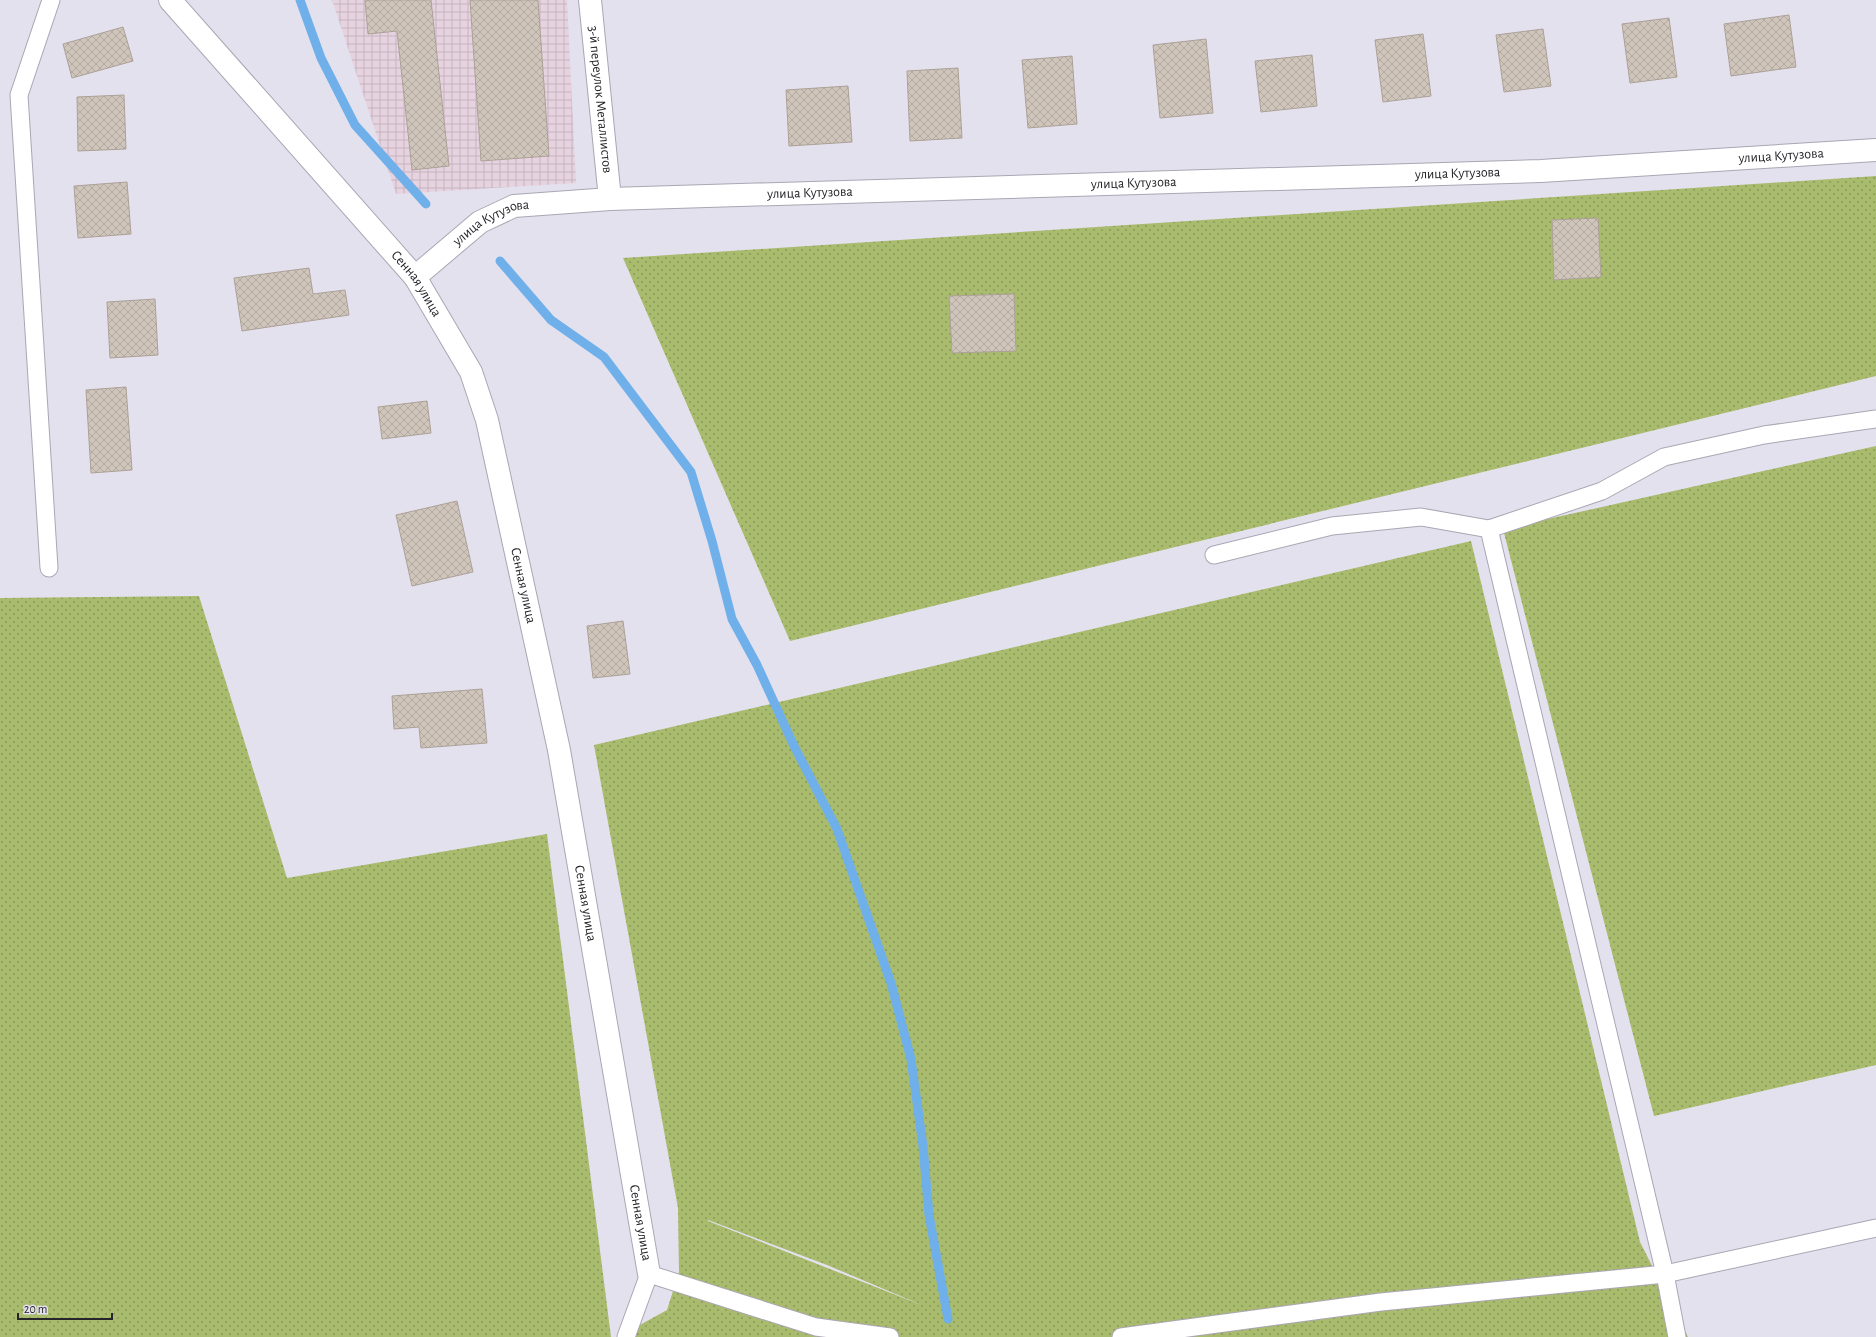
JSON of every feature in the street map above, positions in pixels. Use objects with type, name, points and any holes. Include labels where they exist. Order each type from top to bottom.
[{"type":"street","name":"Сенная улица","points":[[170,0],[415,277],[471,372],[487,420],[559,750],[649,1274]]},
{"type":"street","name":"3-й переулок Металлистов","points":[[590,0],[610,198]]},
{"type":"street","name":"улица Кутузова","points":[[415,277],[480,222],[514,206],[610,198],[1542,171],[1876,150]]},
{"type":"lane","points":[[48,568],[19,95],[50,0]]},
{"type":"lane","points":[[1214,555],[1332,526],[1422,517],[1489,529],[1602,491],[1664,457],[1764,435],[1876,419]]},
{"type":"lane","points":[[1489,529],[1665,1274],[1677,1337]]},
{"type":"lane","points":[[1122,1337],[1380,1302],[1665,1274],[1876,1228]]},
{"type":"lane","points":[[626,1337],[649,1274],[816,1327],[890,1337]]},
{"type":"shaded area","points":[[332,0],[567,0],[576,183],[396,194]]},
{"type":"green space","points":[[1876,176],[1876,376],[790,641],[623,258]]},
{"type":"green space","points":[[1876,446],[1876,1065],[1654,1116],[1503,529]]},
{"type":"green space","points":[[1471,541],[1640,1242],[1688,1337],[618,1337],[667,1310],[679,1272],[678,1208],[594,745]],"holes":[[[708,1220],[827,1265],[924,1306]]]},
{"type":"green space","points":[[199,596],[287,878],[547,834],[611,1337],[0,1337],[0,598]]},
{"type":"building","points":[[365,0],[431,0],[449,166],[412,170],[397,31],[368,34]]},
{"type":"building","points":[[470,0],[538,0],[549,156],[481,161]]},
{"type":"building","points":[[1789,15],[1796,67],[1731,76],[1724,24]]},
{"type":"building","points":[[1669,18],[1677,77],[1630,83],[1622,24]]},
{"type":"building","points":[[123,27],[133,61],[72,78],[63,44]]},
{"type":"building","points":[[1543,29],[1551,86],[1504,92],[1496,35]]},
{"type":"building","points":[[1423,34],[1431,96],[1383,102],[1375,40]]},
{"type":"building","points":[[1206,39],[1213,113],[1160,118],[1153,45]]},
{"type":"building","points":[[1312,55],[1317,106],[1261,112],[1255,61]]},
{"type":"building","points":[[1072,56],[1077,124],[1028,128],[1022,60]]},
{"type":"building","points":[[958,68],[962,138],[910,141],[907,71]]},
{"type":"building","points":[[848,86],[852,142],[789,146],[786,90]]},
{"type":"building","points":[[124,95],[126,149],[78,151],[77,97]]},
{"type":"building","points":[[127,182],[131,234],[78,238],[74,186]]},
{"type":"building","points":[[1598,218],[1601,277],[1554,280],[1552,220]]},
{"type":"building","points":[[309,268],[313,294],[345,290],[349,315],[242,331],[234,278]]},
{"type":"building","points":[[1014,294],[1016,351],[952,353],[949,296]]},
{"type":"building","points":[[155,299],[158,355],[110,358],[107,302]]},
{"type":"building","points":[[126,387],[132,470],[91,473],[86,390]]},
{"type":"building","points":[[427,401],[431,433],[382,439],[378,407]]},
{"type":"building","points":[[457,501],[473,572],[412,586],[396,515]]},
{"type":"building","points":[[623,621],[630,674],[593,678],[587,626]]},
{"type":"building","points":[[482,689],[487,743],[421,748],[419,727],[394,729],[392,696]]},
{"type":"waterway","points":[[300,0],[321,58],[355,125],[426,204]]},
{"type":"waterway","points":[[500,261],[551,320],[604,357],[691,472],[712,541],[732,619],[757,665],[794,746],[837,829],[891,983],[911,1059],[923,1146],[929,1215],[948,1319]]}]
